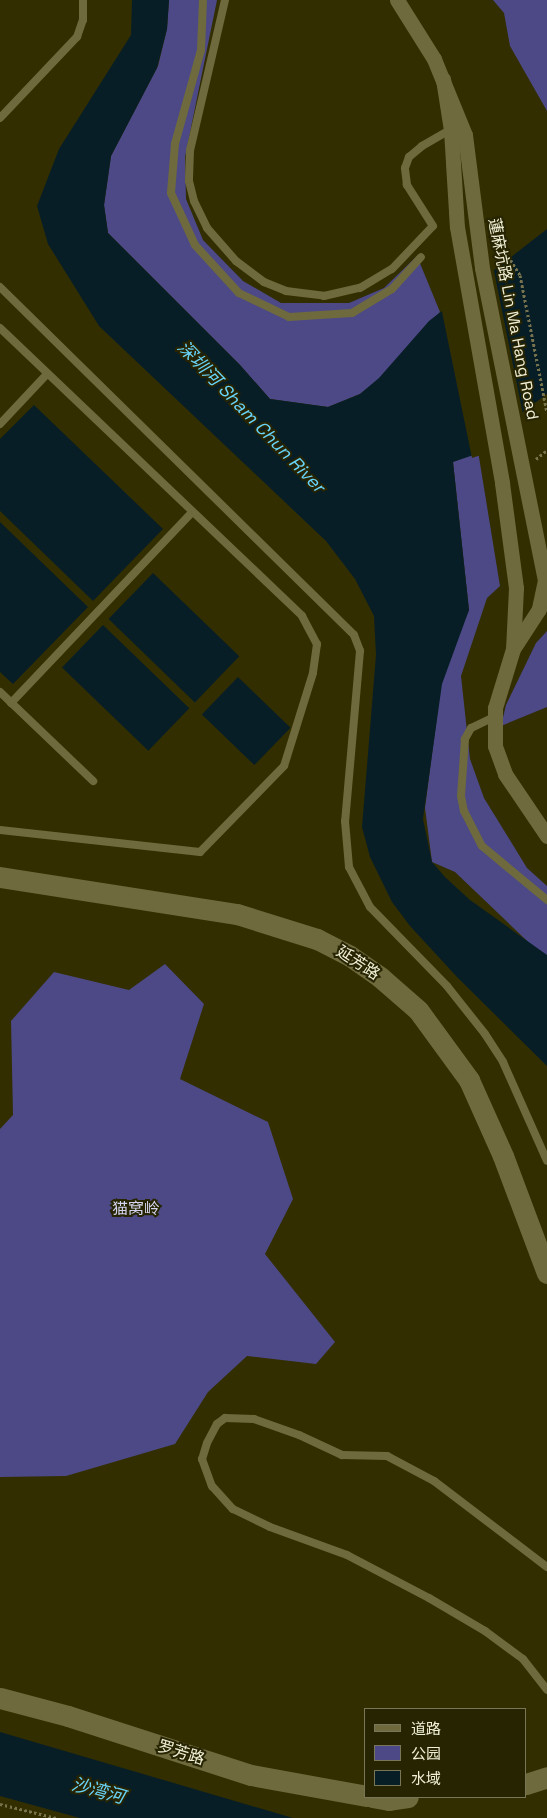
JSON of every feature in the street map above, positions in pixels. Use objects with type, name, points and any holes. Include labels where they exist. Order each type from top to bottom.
[{"type":"main road","name":"延芳路","points":[[0,877],[237,914],[317,939],[350,956],[380,977],[418,1010],[468,1080],[503,1156],[547,1274]]},
{"type":"main road","name":"罗芳路","points":[[0,1698],[68,1716],[251,1775],[364,1796]]},
{"type":"main road","points":[[527,1784],[547,1777]]},
{"type":"main road","points":[[378,1798],[389,1800],[402,1798]]},
{"type":"street","name":"蓮麻坑路 Lin Ma Hang Road","points":[[397,0],[424,40],[443,79],[456,127],[457,227],[498,468],[516,588],[513,649],[494,717],[495,746],[501,766],[547,836]]},
{"type":"street","name":"蓮麻坑路 Lin Ma Hang Road","points":[[456,127],[465,135],[482,268],[546,580],[539,609],[513,649]]},
{"type":"lane","points":[[0,118],[77,37],[83,20],[84,0]]},
{"type":"lane","points":[[202,0],[201,50],[175,144],[171,193],[195,245],[239,293],[289,317],[352,312],[392,289],[421,257]]},
{"type":"lane","points":[[225,0],[192,141],[189,169],[197,210],[221,246],[246,270],[276,288],[306,295],[336,295],[360,288],[392,268],[432,230],[430,218],[407,185],[405,168],[416,151],[456,127]]},
{"type":"lane","points":[[0,287],[354,635],[360,651],[345,821],[349,867],[370,907],[447,986],[485,1034],[502,1062],[547,1162]]},
{"type":"lane","points":[[0,328],[302,616],[317,644],[313,673],[284,766],[200,852],[0,830]]},
{"type":"lane","points":[[0,424],[47,374]]},
{"type":"lane","points":[[11,703],[192,512]]},
{"type":"lane","points":[[0,692],[93,781]]},
{"type":"lane","points":[[494,717],[471,728],[465,740],[461,796],[464,811],[482,846],[547,900]]},
{"type":"lane","points":[[547,1567],[434,1481],[387,1456],[342,1455],[300,1435],[254,1419],[225,1418],[218,1424],[202,1459],[212,1486],[233,1509],[270,1527],[347,1555],[429,1598],[485,1631],[523,1659],[547,1690]]},
{"type":"path","points":[[490,228],[497,234],[497,241],[520,275],[547,412]]},
{"type":"path","points":[[0,1804],[56,1818]]},
{"type":"green space","points":[[169,0],[217,0],[185,157],[186,199],[203,240],[243,281],[281,303],[349,303],[384,288],[417,256],[440,312],[379,379],[360,394],[328,407],[270,399],[240,365],[108,233],[104,205],[111,156],[158,66],[167,29]]},
{"type":"green space","points":[[493,0],[547,0],[547,111],[510,46],[504,13]]},
{"type":"green space","points":[[478,451],[500,586],[487,598],[461,676],[470,759],[484,798],[527,868],[547,886],[547,960],[455,872],[432,862],[425,808],[443,670],[469,610],[453,462]]},
{"type":"green space","points":[[547,631],[547,707],[501,726],[506,705],[536,643]]},
{"type":"green space","name":"猫窝岭","points":[[165,964],[204,1004],[180,1079],[268,1122],[293,1199],[265,1254],[335,1342],[316,1364],[247,1356],[208,1392],[175,1444],[66,1476],[0,1477],[0,1129],[13,1115],[11,1021],[54,972],[129,990]]},
{"type":"water","name":"深圳河 Sham Chun River","points":[[132,0],[169,0],[167,29],[157,68],[111,156],[104,205],[108,233],[240,365],[270,399],[328,407],[360,394],[379,378],[429,321],[547,229],[547,394],[497,431],[494,448],[453,462],[469,610],[442,684],[423,819],[432,862],[445,877],[470,900],[547,955],[547,1066],[457,977],[410,926],[392,902],[370,857],[362,827],[376,655],[374,616],[355,579],[326,541],[99,326],[48,244],[37,206],[59,149],[131,35]]},
{"type":"water","points":[[34,405],[163,529],[93,601],[0,511],[0,439]]},
{"type":"water","points":[[0,522],[88,607],[13,684],[0,672]]},
{"type":"water","points":[[153,573],[239,656],[195,702],[109,619]]},
{"type":"water","points":[[103,625],[189,708],[148,751],[62,667]]},
{"type":"water","points":[[238,677],[291,728],[254,765],[202,714]]},
{"type":"water","name":"沙湾河","points":[[0,1732],[293,1818],[80,1818],[0,1796]]},
{"type":"pier","points":[[493,266],[523,414],[499,433],[495,450],[472,458],[441,307]]}]
